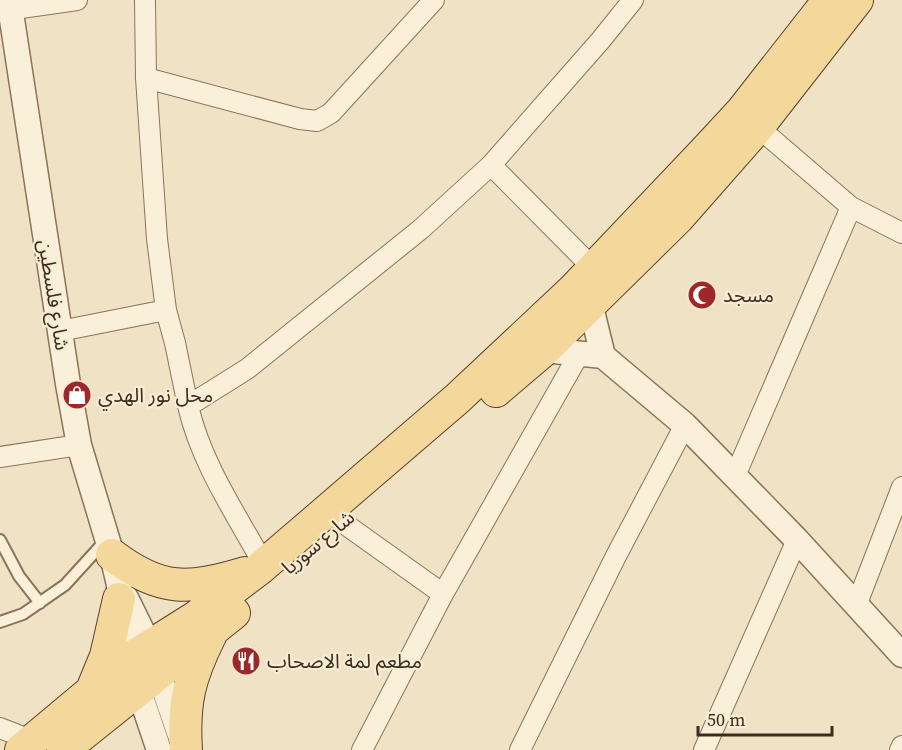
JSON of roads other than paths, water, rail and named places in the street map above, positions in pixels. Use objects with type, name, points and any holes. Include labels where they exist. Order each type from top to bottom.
[{"type":"main road","points":[[144,666],[196,617],[261,567],[458,398],[520,341],[593,268],[742,111],[829,0]]},
{"type":"main road","name":"شارع سوريا","points":[[28,744],[91,691],[213,630],[544,350],[573,340],[590,303],[678,218],[758,127],[857,0]]},
{"type":"main road","points":[[110,547],[131,569],[149,579],[168,585],[211,583],[261,567]]},
{"type":"main road","points":[[91,691],[106,656],[119,592]]},
{"type":"main road","points":[[186,750],[184,719],[187,696],[201,655],[213,630]]},
{"type":"main road","name":"شارع سوريا","points":[[63,750],[144,666]]},
{"type":"street","points":[[6,7],[77,0]]},
{"type":"street","points":[[145,0],[146,78],[157,239],[166,310],[194,430],[206,463],[261,567]]},
{"type":"street","points":[[146,78],[300,119],[316,121],[331,113],[434,0]]},
{"type":"street","points":[[188,406],[247,369],[421,229],[491,165],[633,0]]},
{"type":"street","name":"شارع فلسطين","points":[[6,7],[79,445],[110,547],[119,592],[134,612],[159,750]]},
{"type":"street","points":[[758,127],[850,207],[902,233]]},
{"type":"street","points":[[491,165],[593,268]]},
{"type":"street","points":[[735,476],[850,207]]},
{"type":"street","points":[[590,303],[603,356]]},
{"type":"street","points":[[60,331],[166,310]]},
{"type":"street","points":[[362,750],[573,340],[603,356],[684,425],[797,540],[902,656]]},
{"type":"street","points":[[520,750],[684,425]]},
{"type":"street","points":[[0,457],[79,445]]},
{"type":"street","points":[[856,606],[902,487]]},
{"type":"street","points":[[342,522],[443,594]]},
{"type":"street","points":[[704,750],[797,540]]},
{"type":"street","name":"شارع فلسطين","points":[[144,666],[186,750]]},
{"type":"street","points":[[0,728],[23,737],[28,744]]},
{"type":"lane","points":[[0,540],[19,576],[40,603]]},
{"type":"lane","points":[[0,622],[23,614],[40,603],[110,547]]},
{"type":"place","name":"مسجد","points":[[702,295]]},
{"type":"place","name":"محل نور الهدي","points":[[77,395]]},
{"type":"place","name":"مطعم لمة الاصحاب","points":[[246,661]]}]
